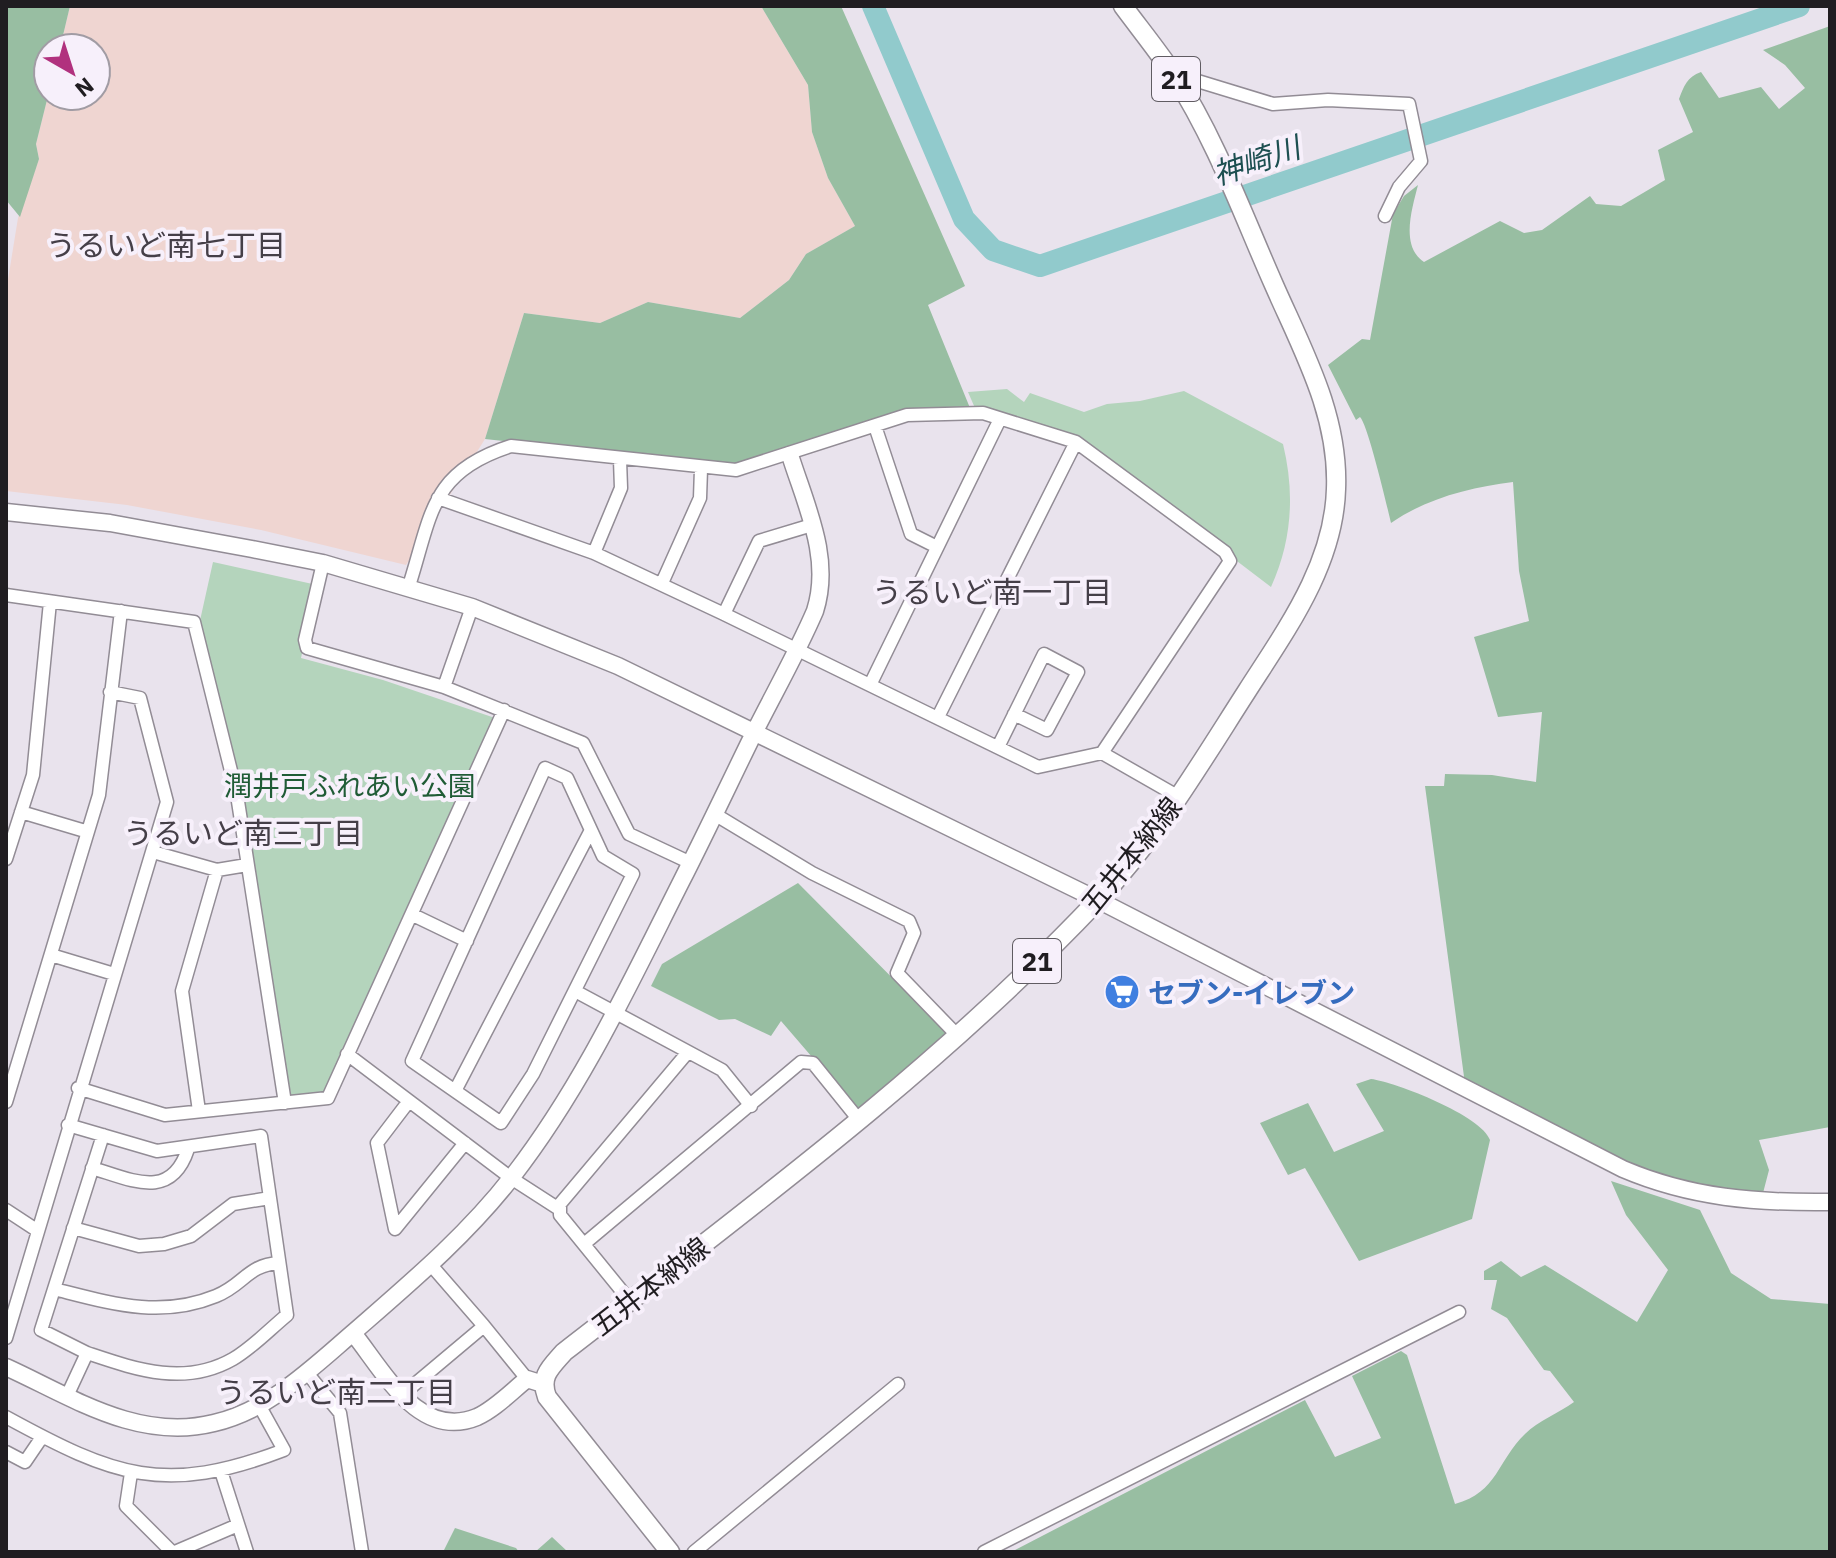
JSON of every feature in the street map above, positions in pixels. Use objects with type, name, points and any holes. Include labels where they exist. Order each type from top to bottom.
[{"type":"main road","name":"五井本納線","points":[[535,1382],[564,1352],[859,1120],[956,1034],[1098,900],[1179,797],[1295,615],[1322,558],[1336,495],[1336,448],[1323,398],[1218,159],[1176,78],[1123,6]]},
{"type":"main road","points":[[535,1382],[670,1552]]},
{"type":"street","points":[[1176,78],[1191,79],[1273,104],[1328,100],[1409,104],[1420,156],[1413,175],[1399,187],[1385,216]]},
{"type":"street","points":[[408,589],[438,498],[449,480],[477,457],[511,446],[701,469],[736,470],[907,415],[983,413],[1076,442],[1225,552],[1230,561],[1102,753]]},
{"type":"street","points":[[870,685],[1000,419]]},
{"type":"street","points":[[875,426],[911,534],[937,547]]},
{"type":"street","points":[[938,717],[1076,442]]},
{"type":"street","points":[[6,1367],[120,1420],[166,1428],[214,1423],[259,1405],[307,1373],[431,1265],[511,1178],[574,1088],[615,1013],[815,611],[824,576],[790,455]]},
{"type":"street","points":[[594,553],[621,488],[620,460]]},
{"type":"street","points":[[662,583],[700,498],[701,469]]},
{"type":"street","points":[[438,498],[594,553],[662,583],[1038,767],[1102,753],[1179,797]]},
{"type":"street","points":[[6,512],[110,523],[323,563],[472,607],[618,666],[1098,900],[1454,1079],[1553,1135],[1647,1179],[1727,1199],[1830,1202]]},
{"type":"street","points":[[724,614],[759,541],[812,525]]},
{"type":"street","points":[[323,563],[305,640],[307,648],[444,687],[583,743],[629,834],[691,863]]},
{"type":"street","points":[[6,595],[194,622],[237,795],[285,1103]]},
{"type":"street","points":[[6,859],[33,775],[50,602]]},
{"type":"street","points":[[444,687],[472,607]]},
{"type":"street","points":[[6,1102],[11,1070],[51,955],[85,831],[99,795],[121,611]]},
{"type":"street","points":[[998,747],[1014,714],[1044,654],[1078,672],[1047,730],[1014,714]]},
{"type":"street","points":[[6,1338],[12,1289],[38,1231],[78,1088],[167,802],[140,698],[110,692]]},
{"type":"street","points":[[78,1088],[165,1115],[328,1098],[504,710]]},
{"type":"street","points":[[545,768],[567,778],[591,830],[603,856],[633,874],[533,1074],[501,1123],[412,1061],[545,768]]},
{"type":"street","points":[[21,812],[85,831]]},
{"type":"street","points":[[716,815],[812,873],[909,921],[914,933],[897,973],[956,1034]]},
{"type":"street","points":[[455,1091],[591,830]]},
{"type":"street","points":[[153,852],[217,870],[247,865]]},
{"type":"street","points":[[199,1111],[182,991],[217,870]]},
{"type":"street","points":[[413,915],[467,941]]},
{"type":"street","points":[[51,955],[114,974]]},
{"type":"street","points":[[575,991],[722,1070],[751,1106]]},
{"type":"street","points":[[559,1209],[688,1052]]},
{"type":"street","points":[[347,1054],[511,1178],[559,1209],[560,1215],[630,1301]]},
{"type":"street","points":[[584,1244],[807,1060],[859,1120]]},
{"type":"street","points":[[409,1101],[377,1143],[395,1229],[465,1143]]},
{"type":"street","points":[[68,1125],[103,1135],[157,1151],[188,1149],[261,1136],[287,1315],[233,1359],[194,1373],[151,1374],[87,1353],[41,1330],[103,1135]]},
{"type":"street","points":[[92,1168],[143,1183],[165,1182],[182,1168],[188,1149]]},
{"type":"street","points":[[73,1228],[139,1246],[164,1244],[191,1236],[233,1204],[270,1198]]},
{"type":"street","points":[[6,1210],[38,1231]]},
{"type":"street","points":[[54,1289],[135,1310],[174,1308],[218,1296],[259,1264],[279,1263]]},
{"type":"street","points":[[353,1333],[416,1411],[434,1420],[460,1423],[480,1415],[535,1382],[431,1265]]},
{"type":"street","points":[[984,1552],[1459,1312]]},
{"type":"street","points":[[403,1394],[484,1326]]},
{"type":"street","points":[[67,1396],[87,1353]]},
{"type":"street","points":[[307,1373],[340,1413],[362,1552]]},
{"type":"street","points":[[694,1552],[898,1384]]},
{"type":"street","points":[[6,1417],[96,1464],[157,1477],[221,1471],[284,1450],[259,1405]]},
{"type":"street","points":[[6,1452],[25,1462],[42,1437]]},
{"type":"street","points":[[221,1471],[247,1552]]},
{"type":"street","points":[[131,1473],[126,1506],[174,1552],[238,1525]]},
{"type":"shaded area","points":[[70,6],[761,6],[808,85],[812,132],[828,178],[855,226],[806,254],[789,280],[740,318],[648,302],[600,323],[524,313],[485,439],[406,565],[261,530],[127,505],[6,491],[6,292],[18,218],[39,159],[36,144],[44,112],[112,112],[112,32],[64,32]]},
{"type":"green space","points":[[6,6],[70,6],[64,32],[32,32],[32,112],[44,112],[36,144],[39,159],[20,217],[6,200]]},
{"type":"green space","points":[[761,6],[841,6],[965,286],[928,305],[970,408],[909,411],[877,418],[732,465],[485,439],[524,313],[600,323],[648,302],[740,318],[789,280],[806,254],[855,226],[828,178],[812,132],[808,85]]},
{"type":"green space","points":[[1830,26],[1830,1127],[1759,1140],[1769,1170],[1763,1193],[1723,1190],[1646,1170],[1573,1139],[1465,1084],[1425,786],[1444,786],[1445,774],[1492,775],[1536,782],[1542,712],[1498,717],[1474,637],[1529,621],[1519,571],[1513,482],[1449,495],[1418,507],[1391,523],[1368,435],[1360,417],[1356,420],[1328,365],[1362,339],[1370,340],[1393,214],[1404,196],[1418,185],[1410,237],[1412,247],[1424,262],[1500,221],[1524,233],[1542,230],[1590,196],[1596,204],[1621,206],[1665,180],[1658,150],[1693,132],[1679,99],[1692,76],[1701,72],[1719,98],[1761,87],[1779,109],[1805,88],[1785,65],[1763,50]]},
{"type":"green space","points":[[1007,389],[1024,402],[1030,393],[1084,412],[1107,404],[1140,401],[1184,391],[1283,444],[1289,481],[1289,517],[1283,552],[1271,587],[1099,456],[978,415],[968,392]]},
{"type":"green space","name":"潤井戸ふれあい公園","points":[[213,562],[317,585],[301,658],[383,680],[495,718],[330,1099],[292,1102],[242,793],[199,625]]},
{"type":"green space","points":[[798,883],[950,1036],[862,1109],[855,1107],[781,1021],[771,1036],[735,1019],[719,1020],[651,986],[662,964]]},
{"type":"green space","points":[[1371,1079],[1418,1093],[1455,1111],[1472,1121],[1490,1140],[1472,1219],[1359,1261],[1305,1168],[1288,1175],[1260,1123],[1308,1103],[1334,1152],[1384,1131],[1356,1084]]},
{"type":"green space","points":[[1611,1181],[1700,1210],[1731,1273],[1771,1299],[1830,1304],[1830,1552],[1011,1552],[1305,1400],[1335,1457],[1381,1438],[1352,1376],[1401,1351],[1407,1355],[1455,1504],[1469,1499],[1489,1484],[1525,1434],[1574,1402],[1550,1371],[1544,1370],[1507,1318],[1491,1309],[1497,1280],[1484,1280],[1484,1271],[1501,1261],[1521,1277],[1545,1265],[1637,1322],[1668,1270],[1626,1215]]},
{"type":"green space","points":[[455,1528],[516,1548],[519,1552],[443,1552]]},
{"type":"green space","points":[[552,1537],[568,1552],[535,1552]]},
{"type":"waterway","name":"神崎川","points":[[873,6],[964,219],[993,250],[1040,266],[1799,6]]},
{"type":"place","name":"セブン-イレブン","points":[[1122,992]]},
{"type":"district","name":"うるいど南七丁目","points":[[166,244]]},
{"type":"district","name":"うるいど南一丁目","points":[[992,591]]},
{"type":"district","name":"うるいど南三丁目","points":[[243,832]]},
{"type":"district","name":"うるいど南二丁目","points":[[336,1391]]}]
